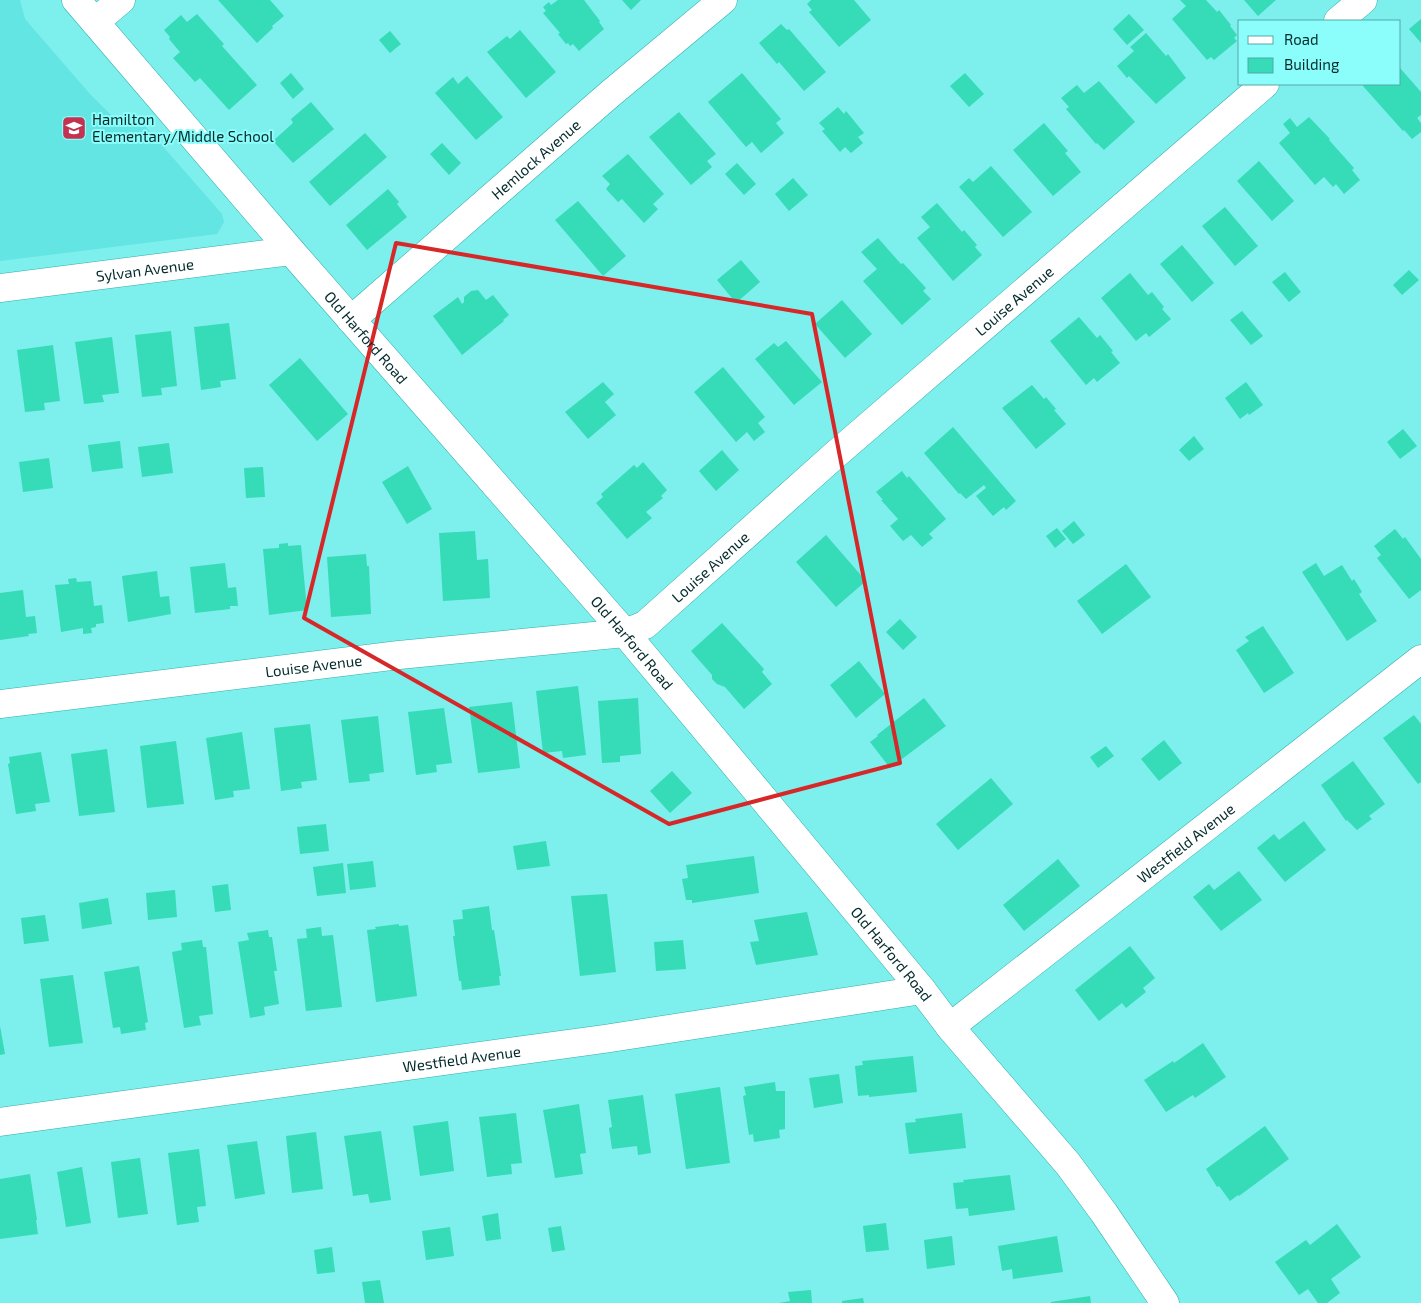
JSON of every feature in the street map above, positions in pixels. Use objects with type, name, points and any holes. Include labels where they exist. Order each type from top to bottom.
[{"type":"street","name":"Old Harford Road","points":[[76,0],[291,251],[625,633],[922,990],[950,1027],[1068,1164],[1165,1303]]},
{"type":"street","points":[[95,22],[121,0]]},
{"type":"street","name":"Hemlock Avenue","points":[[351,320],[610,94],[722,0]]},
{"type":"street","points":[[1339,20],[1363,0]]},
{"type":"street","name":"Louise Avenue","points":[[0,704],[399,655],[625,633],[644,625],[836,454],[1264,85]]},
{"type":"street","name":"Sylvan Avenue","points":[[0,288],[291,251]]},
{"type":"street","name":"Westfield Avenue","points":[[950,1027],[1421,660]]},
{"type":"street","name":"Westfield Avenue","points":[[0,1122],[604,1039],[922,990]]},
{"type":"highlighted area","points":[[396,243],[812,314],[900,763],[669,824],[304,618]]},
{"type":"shaded area","name":"Hamilton Elementary/Middle School","points":[[0,0],[20,0],[25,19],[89,93],[113,117],[145,126],[222,214],[224,222],[217,234],[0,261]]},
{"type":"building","points":[[218,0],[270,0],[284,16],[257,43]]},
{"type":"building","points":[[558,0],[584,0],[604,29],[579,51],[573,44],[570,46],[568,43],[566,44],[558,34],[560,33],[543,13],[546,11],[543,7],[549,2],[551,5]]},
{"type":"building","points":[[622,0],[641,0],[631,10]]},
{"type":"building","points":[[811,0],[854,0],[871,20],[839,47],[809,12],[812,10],[807,4]]},
{"type":"building","points":[[1180,0],[1206,0],[1217,12],[1219,10],[1231,25],[1237,35],[1234,38],[1237,41],[1214,60],[1211,57],[1207,60],[1172,19],[1186,6]]},
{"type":"building","points":[[1244,0],[1276,0],[1258,16]]},
{"type":"building","points":[[197,14],[224,44],[222,46],[257,85],[229,110],[200,78],[195,82],[173,58],[180,52],[164,30],[181,15],[187,22]]},
{"type":"building","points":[[1129,14],[1144,30],[1127,45],[1113,29]]},
{"type":"building","points":[[1421,19],[1421,43],[1409,29]]},
{"type":"building","points":[[781,24],[787,30],[789,29],[826,72],[804,91],[779,62],[777,64],[759,43]]},
{"type":"building","points":[[520,30],[556,72],[526,98],[487,52],[507,36],[510,39]]},
{"type":"building","points":[[390,31],[401,44],[390,53],[379,40]]},
{"type":"building","points":[[1146,33],[1166,56],[1168,54],[1186,78],[1156,104],[1129,76],[1127,78],[1117,66],[1134,51],[1130,47]]},
{"type":"building","points":[[1401,69],[1421,92],[1421,115],[1417,118],[1421,123],[1421,132],[1412,139],[1363,86],[1401,85]]},
{"type":"building","points":[[291,73],[304,89],[293,99],[280,83]]},
{"type":"building","points":[[742,73],[781,119],[776,123],[784,133],[761,153],[752,142],[746,147],[708,102]]},
{"type":"building","points":[[965,73],[984,94],[969,107],[950,86]]},
{"type":"building","points":[[467,76],[503,117],[476,140],[435,93],[453,77],[458,84]]},
{"type":"building","points":[[1099,81],[1135,122],[1104,150],[1096,144],[1066,109],[1069,107],[1061,98],[1077,85],[1084,93]]},
{"type":"building","points":[[311,102],[334,129],[293,163],[273,141],[293,123],[291,119]]},
{"type":"building","points":[[838,107],[844,114],[846,111],[864,133],[858,137],[863,143],[851,153],[845,147],[840,152],[822,131],[825,129],[819,123]]},
{"type":"building","points":[[679,112],[716,154],[707,161],[712,167],[691,185],[649,137]]},
{"type":"building","points":[[1309,117],[1354,168],[1352,170],[1360,180],[1344,194],[1336,184],[1333,187],[1324,177],[1315,185],[1279,143],[1290,133],[1283,124],[1290,118],[1297,127]]},
{"type":"building","points":[[1044,123],[1068,151],[1065,153],[1081,172],[1053,196],[1013,150]]},
{"type":"building","points":[[365,133],[387,157],[330,206],[309,182]]},
{"type":"building","points":[[442,143],[461,163],[449,175],[430,154]]},
{"type":"building","points":[[628,154],[664,194],[653,204],[658,209],[644,223],[622,199],[618,202],[606,189],[610,184],[602,176]]},
{"type":"building","points":[[1259,161],[1294,201],[1272,221],[1237,181]]},
{"type":"building","points":[[737,163],[756,184],[744,195],[725,174]]},
{"type":"building","points":[[991,166],[1032,212],[1003,237],[959,187],[969,178],[973,182]]},
{"type":"building","points":[[793,178],[808,195],[789,211],[775,194]]},
{"type":"building","points":[[388,189],[399,202],[397,204],[407,217],[367,250],[346,225]]},
{"type":"building","points":[[578,201],[626,256],[603,276],[555,220]]},
{"type":"building","points":[[937,203],[962,232],[964,230],[977,245],[975,247],[982,255],[953,281],[917,238],[930,227],[921,217]]},
{"type":"building","points":[[1225,207],[1258,246],[1235,266],[1202,226]]},
{"type":"building","points":[[878,238],[926,288],[923,291],[931,299],[902,325],[863,281],[877,269],[861,252]]},
{"type":"building","points":[[1182,245],[1214,283],[1192,302],[1160,264]]},
{"type":"building","points":[[741,260],[760,282],[736,303],[717,280]]},
{"type":"building","points":[[1409,270],[1419,280],[1402,295],[1393,285]]},
{"type":"building","points":[[1285,272],[1301,292],[1289,302],[1272,282]]},
{"type":"building","points":[[1130,273],[1148,295],[1152,292],[1164,307],[1162,309],[1171,319],[1149,337],[1146,333],[1136,341],[1101,298]]},
{"type":"building","points":[[478,290],[486,300],[493,295],[509,315],[462,355],[433,316],[458,297],[462,304],[464,297],[471,291]]},
{"type":"building","points":[[842,300],[872,334],[845,358],[815,324]]},
{"type":"building","points":[[1242,311],[1263,336],[1251,345],[1230,320]]},
{"type":"building","points":[[1079,317],[1097,338],[1100,335],[1120,363],[1097,382],[1094,378],[1086,385],[1050,341]]},
{"type":"building","points":[[229,323],[236,379],[220,381],[221,387],[201,390],[194,327]]},
{"type":"building","points":[[171,331],[177,386],[161,388],[162,395],[142,397],[135,335]]},
{"type":"building","points":[[112,337],[119,393],[102,395],[104,402],[84,404],[75,342]]},
{"type":"building","points":[[786,341],[822,382],[794,405],[755,359],[774,343],[778,347]]},
{"type":"building","points":[[53,345],[60,401],[44,403],[45,410],[25,412],[17,350]]},
{"type":"building","points":[[300,358],[348,414],[317,441],[269,385]]},
{"type":"building","points":[[723,367],[765,417],[758,423],[765,432],[754,441],[747,432],[736,442],[694,392]]},
{"type":"building","points":[[603,382],[614,394],[605,402],[616,415],[588,439],[565,412]]},
{"type":"building","points":[[1246,382],[1263,405],[1240,419],[1225,398]]},
{"type":"building","points":[[1032,385],[1044,399],[1046,397],[1066,424],[1036,449],[1002,408]]},
{"type":"building","points":[[953,427],[1016,501],[1006,510],[1004,507],[993,516],[976,496],[986,488],[984,485],[966,499],[959,494],[924,453]]},
{"type":"building","points":[[1403,429],[1417,446],[1400,459],[1387,442]]},
{"type":"building","points":[[1194,436],[1204,449],[1189,461],[1179,450]]},
{"type":"building","points":[[120,441],[123,468],[92,472],[88,445]]},
{"type":"building","points":[[169,443],[173,473],[142,477],[138,447]]},
{"type":"building","points":[[722,450],[739,470],[716,491],[699,471]]},
{"type":"building","points":[[49,458],[53,488],[23,492],[19,462]]},
{"type":"building","points":[[643,462],[667,490],[661,496],[663,498],[646,512],[652,518],[627,539],[596,503],[603,497],[601,494],[634,465],[637,468]]},
{"type":"building","points":[[408,466],[432,509],[407,524],[382,482]]},
{"type":"building","points":[[263,467],[265,497],[246,498],[244,468]]},
{"type":"building","points":[[902,471],[907,478],[909,476],[946,519],[929,534],[933,538],[922,547],[911,535],[903,541],[890,526],[898,519],[876,492]]},
{"type":"building","points":[[1074,521],[1085,535],[1073,544],[1062,531]]},
{"type":"building","points":[[1057,528],[1066,539],[1055,548],[1046,536]]},
{"type":"building","points":[[1395,529],[1403,539],[1405,537],[1421,559],[1421,590],[1409,599],[1377,558],[1381,555],[1374,546]]},
{"type":"building","points":[[475,531],[477,560],[488,559],[490,598],[443,601],[439,533]]},
{"type":"building","points":[[826,535],[866,581],[836,607],[796,562]]},
{"type":"building","points":[[288,543],[288,546],[301,545],[307,610],[269,615],[263,549],[279,548],[279,544]]},
{"type":"building","points":[[366,554],[367,566],[369,566],[371,614],[331,617],[327,557]]},
{"type":"building","points":[[225,563],[228,588],[236,587],[238,606],[230,606],[230,609],[195,613],[190,567]]},
{"type":"building","points":[[1316,563],[1324,576],[1342,565],[1352,581],[1354,579],[1362,592],[1359,594],[1377,621],[1347,641],[1302,572]]},
{"type":"building","points":[[1126,564],[1151,597],[1102,634],[1077,601]]},
{"type":"building","points":[[157,571],[160,597],[169,596],[171,614],[128,622],[122,576]]},
{"type":"building","points":[[76,578],[77,582],[91,581],[94,606],[102,605],[104,623],[96,624],[96,627],[91,628],[92,633],[83,634],[83,628],[61,632],[55,585],[69,584],[68,579]]},
{"type":"building","points":[[23,590],[26,617],[35,616],[37,633],[0,640],[0,593]]},
{"type":"building","points":[[900,619],[917,637],[903,650],[886,632]]},
{"type":"building","points":[[722,623],[764,669],[762,672],[772,684],[744,709],[725,687],[717,684],[712,679],[712,675],[691,651]]},
{"type":"building","points":[[1263,626],[1294,673],[1264,693],[1236,650],[1249,641],[1245,637]]},
{"type":"building","points":[[859,661],[885,694],[856,718],[830,685]]},
{"type":"building","points":[[578,686],[586,755],[563,758],[562,751],[543,753],[536,691]]},
{"type":"building","points":[[638,698],[641,754],[620,756],[620,762],[602,763],[598,701]]},
{"type":"building","points":[[924,698],[946,726],[890,768],[870,742]]},
{"type":"building","points":[[512,702],[520,768],[478,773],[469,707]]},
{"type":"building","points":[[444,708],[452,763],[436,765],[437,772],[416,775],[408,712]]},
{"type":"building","points":[[1414,715],[1421,724],[1421,782],[1418,784],[1383,738]]},
{"type":"building","points":[[378,716],[384,772],[369,774],[370,781],[349,783],[341,720]]},
{"type":"building","points":[[310,724],[317,780],[301,782],[302,788],[281,791],[274,728]]},
{"type":"building","points":[[242,732],[250,789],[233,791],[234,797],[215,800],[206,738]]},
{"type":"building","points":[[1164,740],[1182,763],[1159,781],[1141,759]]},
{"type":"building","points":[[176,741],[184,804],[147,808],[140,746]]},
{"type":"building","points":[[1106,746],[1114,756],[1098,768],[1090,757]]},
{"type":"building","points":[[107,749],[115,812],[79,816],[71,754]]},
{"type":"building","points":[[41,752],[50,802],[35,804],[36,811],[16,814],[8,764],[10,763],[9,757]]},
{"type":"building","points":[[1353,761],[1385,804],[1369,816],[1372,819],[1357,830],[1346,821],[1321,785]]},
{"type":"building","points":[[672,771],[692,793],[670,813],[650,791]]},
{"type":"building","points":[[991,778],[1013,804],[958,850],[936,824]]},
{"type":"building","points":[[1304,821],[1326,850],[1285,882],[1257,848],[1274,834],[1279,840]]},
{"type":"building","points":[[326,824],[329,851],[300,854],[297,827]]},
{"type":"building","points":[[546,841],[550,866],[517,870],[513,846]]},
{"type":"building","points":[[754,856],[759,893],[692,903],[692,900],[686,900],[682,879],[688,878],[686,865]]},
{"type":"building","points":[[1058,859],[1080,886],[1024,931],[1003,905]]},
{"type":"building","points":[[373,861],[376,887],[350,890],[347,864]]},
{"type":"building","points":[[343,863],[346,893],[317,896],[313,867]]},
{"type":"building","points":[[1239,871],[1262,900],[1221,931],[1193,897],[1209,884],[1214,890]]},
{"type":"building","points":[[228,884],[231,910],[215,912],[212,886]]},
{"type":"building","points":[[175,890],[177,917],[148,920],[146,893]]},
{"type":"building","points":[[607,894],[616,972],[580,976],[571,896]]},
{"type":"building","points":[[108,898],[112,924],[82,929],[79,903]]},
{"type":"building","points":[[489,906],[501,976],[499,976],[500,985],[462,990],[453,936],[455,936],[453,920],[463,919],[462,910]]},
{"type":"building","points":[[807,912],[818,955],[756,965],[750,942],[759,941],[754,920]]},
{"type":"building","points":[[45,915],[49,941],[24,944],[21,918]]},
{"type":"building","points":[[399,924],[399,926],[408,925],[417,996],[376,1002],[367,930]]},
{"type":"building","points":[[321,927],[322,936],[333,935],[342,1007],[306,1011],[297,939],[307,938],[306,929]]},
{"type":"building","points":[[268,930],[269,937],[272,937],[277,971],[274,971],[279,1004],[264,1007],[265,1015],[250,1018],[238,942],[249,940],[247,933]]},
{"type":"building","points":[[202,940],[203,947],[206,947],[213,1014],[199,1016],[201,1025],[184,1028],[172,952],[182,950],[181,943]]},
{"type":"building","points":[[683,940],[686,969],[656,971],[654,942]]},
{"type":"building","points":[[1130,946],[1155,978],[1143,988],[1146,992],[1126,1008],[1122,1003],[1099,1021],[1075,990]]},
{"type":"building","points":[[139,966],[148,1022],[145,1023],[146,1030],[121,1034],[120,1027],[113,1028],[104,972]]},
{"type":"building","points":[[73,975],[83,1043],[49,1047],[40,979]]},
{"type":"building","points":[[0,1026],[5,1054],[0,1055]]},
{"type":"building","points":[[1203,1043],[1226,1077],[1195,1098],[1193,1095],[1166,1112],[1144,1080],[1173,1061],[1174,1063]]},
{"type":"building","points":[[913,1056],[917,1092],[869,1097],[869,1095],[858,1096],[855,1066],[863,1065],[862,1061]]},
{"type":"building","points":[[839,1074],[843,1103],[814,1108],[809,1078]]},
{"type":"building","points":[[775,1082],[776,1091],[785,1091],[785,1129],[779,1130],[780,1138],[754,1142],[753,1134],[749,1135],[743,1096],[746,1095],[744,1087]]},
{"type":"building","points":[[720,1087],[730,1163],[686,1169],[675,1094]]},
{"type":"building","points":[[643,1095],[651,1153],[638,1155],[637,1146],[612,1149],[609,1128],[612,1127],[608,1100]]},
{"type":"building","points":[[579,1104],[586,1153],[580,1154],[583,1174],[555,1178],[543,1110]]},
{"type":"building","points":[[516,1113],[522,1163],[511,1164],[512,1174],[487,1177],[479,1117]]},
{"type":"building","points":[[962,1113],[966,1148],[909,1154],[905,1123],[916,1122],[915,1119]]},
{"type":"building","points":[[448,1121],[454,1171],[420,1176],[413,1126]]},
{"type":"building","points":[[1265,1126],[1289,1159],[1230,1201],[1219,1186],[1217,1187],[1206,1169]]},
{"type":"building","points":[[381,1131],[391,1200],[370,1203],[368,1194],[353,1196],[344,1136]]},
{"type":"building","points":[[316,1132],[323,1189],[292,1193],[286,1136]]},
{"type":"building","points":[[257,1141],[265,1194],[235,1199],[227,1145]]},
{"type":"building","points":[[199,1149],[206,1206],[197,1207],[199,1222],[177,1225],[168,1153]]},
{"type":"building","points":[[140,1158],[148,1214],[118,1218],[111,1162]]},
{"type":"building","points":[[82,1167],[91,1223],[66,1227],[57,1172]]},
{"type":"building","points":[[30,1174],[38,1234],[0,1239],[0,1179]]},
{"type":"building","points":[[1010,1175],[1015,1210],[969,1216],[968,1208],[956,1209],[953,1183],[964,1182],[963,1180]]},
{"type":"building","points":[[498,1213],[501,1239],[486,1241],[482,1216]]},
{"type":"building","points":[[886,1223],[889,1250],[866,1252],[863,1226]]},
{"type":"building","points":[[1337,1224],[1361,1257],[1331,1279],[1340,1293],[1327,1303],[1318,1303],[1308,1289],[1299,1295],[1275,1262],[1306,1240],[1310,1245]]},
{"type":"building","points":[[561,1226],[565,1250],[552,1252],[548,1228]]},
{"type":"building","points":[[450,1227],[454,1256],[426,1260],[422,1231]]},
{"type":"building","points":[[952,1236],[955,1265],[927,1269],[924,1240]]},
{"type":"building","points":[[1057,1236],[1063,1272],[1013,1279],[1012,1269],[1002,1271],[998,1246]]},
{"type":"building","points":[[332,1247],[335,1272],[317,1274],[314,1250]]},
{"type":"building","points":[[380,1280],[384,1303],[365,1303],[362,1282]]},
{"type":"building","points":[[811,1290],[812,1303],[779,1303],[790,1301],[788,1292]]},
{"type":"building","points":[[1090,1296],[1091,1303],[1051,1303],[1051,1302]]},
{"type":"building","points":[[863,1298],[864,1303],[842,1303],[842,1301]]},
{"type":"place","name":"Hamilton Elementary/Middle School","points":[[74,128]]}]
